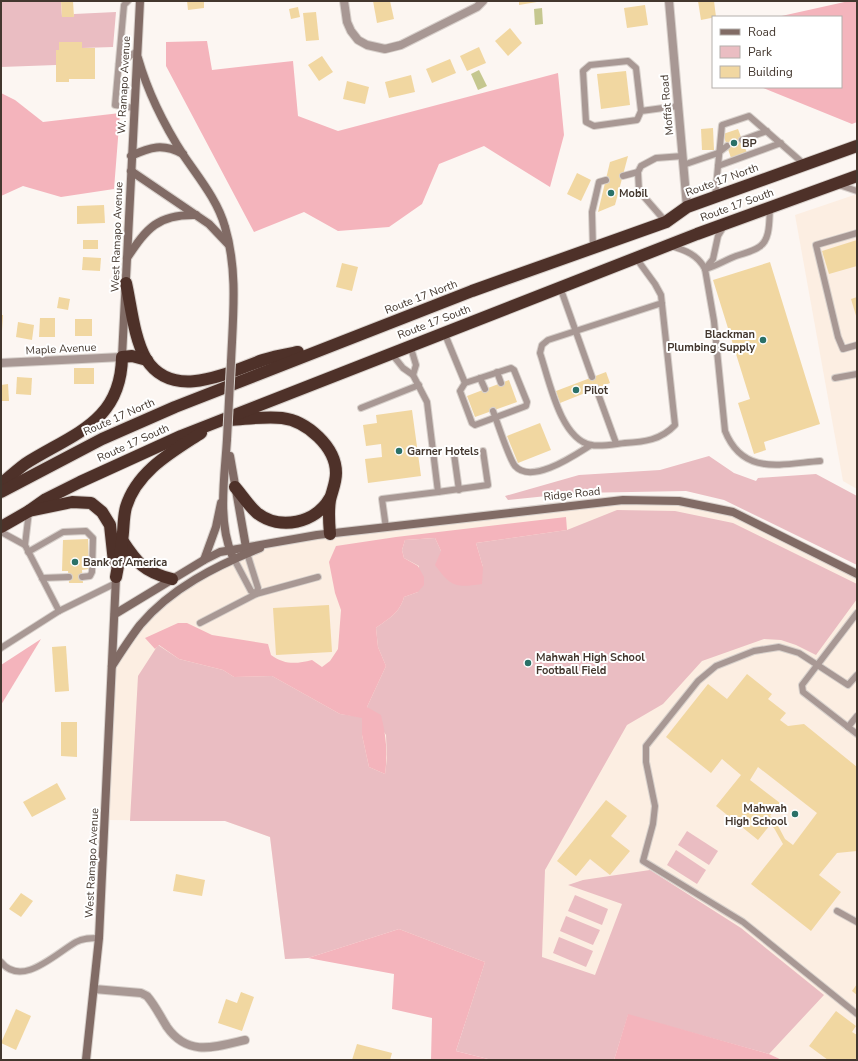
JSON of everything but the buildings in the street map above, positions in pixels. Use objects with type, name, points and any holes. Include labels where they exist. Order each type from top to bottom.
[{"type":"highway","name":"Route 17 North","points":[[1,492],[67,456],[139,422],[472,291],[666,222],[687,207],[857,146]]},
{"type":"highway","name":"Route 17 South","points":[[29,511],[46,499],[112,466],[220,420],[391,352],[669,245],[857,176]]},
{"type":"highway","points":[[126,283],[139,338],[147,360],[162,374],[176,380],[204,381],[217,378],[265,360],[342,341]]},
{"type":"highway","points":[[1,484],[25,464],[76,435],[103,413],[117,391],[122,374],[122,357],[132,356],[147,360]]},
{"type":"highway","points":[[116,580],[126,506],[142,479],[158,462],[220,420],[283,418],[307,428],[322,442],[334,461],[336,474],[331,495],[329,516],[330,534]]},
{"type":"highway","points":[[235,486],[258,513],[270,520],[282,523],[301,521],[313,515],[324,507],[331,495]]},
{"type":"highway","points":[[1,527],[29,511],[79,501],[97,506],[110,525],[116,580]]},
{"type":"highway","points":[[122,540],[134,558],[143,567],[154,574],[172,579]]},
{"type":"street","name":"W. Ramapo Avenue","points":[[131,171],[136,51],[140,1]]},
{"type":"street","points":[[344,1],[347,22],[351,31],[358,40],[367,45],[385,49],[401,45],[477,6],[483,1]]},
{"type":"street","name":"Moffat Road","points":[[668,1],[687,207]]},
{"type":"street","name":"West Ramapo Avenue","points":[[136,51],[153,100],[225,226],[234,277],[227,439],[247,550]]},
{"type":"street","points":[[131,156],[147,148],[158,146],[174,149],[183,154]]},
{"type":"street","name":"West Ramapo Avenue","points":[[131,171],[198,215],[215,229],[229,247]]},
{"type":"street","name":"West Ramapo Avenue","points":[[122,357],[131,171]]},
{"type":"street","points":[[127,259],[142,236],[158,222],[177,215],[198,215]]},
{"type":"street","name":"Maple Avenue","points":[[1,363],[122,357]]},
{"type":"street","points":[[227,439],[225,476],[226,530],[230,550],[234,559]]},
{"type":"street","points":[[204,560],[216,527],[225,476]]},
{"type":"street","name":"Ridge Road","points":[[247,550],[275,542],[330,534],[623,500],[679,501],[733,512],[857,574]]},
{"type":"street","points":[[115,614],[204,560],[220,552],[230,550],[247,550]]},
{"type":"street","points":[[112,666],[141,624],[166,602],[206,573],[234,559],[247,550]]},
{"type":"street","name":"West Ramapo Avenue","points":[[86,1060],[99,938],[116,580]]},
{"type":"street","points":[[94,989],[141,992],[151,1000],[168,1028],[186,1045],[207,1048],[245,1040]]},
{"type":"lane","points":[[128,1],[124,5],[116,105],[134,108]]},
{"type":"lane","points":[[119,64],[136,51]]},
{"type":"lane","points":[[628,62],[636,68],[641,111],[637,120],[594,126],[586,122],[583,71],[590,65],[628,62]]},
{"type":"lane","points":[[641,111],[678,106]]},
{"type":"lane","points":[[715,197],[718,153],[722,125],[749,116],[804,164]]},
{"type":"lane","points":[[742,140],[766,131]]},
{"type":"lane","points":[[718,166],[780,143]]},
{"type":"lane","points":[[683,165],[718,153],[727,146]]},
{"type":"lane","points":[[666,222],[639,191],[638,172],[642,166],[656,158],[682,156]]},
{"type":"lane","points":[[623,176],[638,172]]},
{"type":"lane","points":[[592,249],[592,212],[599,182],[606,180]]},
{"type":"lane","points":[[836,183],[857,191]]},
{"type":"lane","points":[[705,269],[721,264],[732,257],[760,247],[765,242],[768,231],[770,207]]},
{"type":"lane","points":[[705,269],[713,259],[718,236],[725,224]]},
{"type":"lane","points":[[857,233],[816,245],[838,337],[844,349],[857,346]]},
{"type":"lane","points":[[669,245],[684,249],[695,256],[702,263],[705,269],[714,321],[725,431],[730,443],[750,461],[767,465],[820,461]]},
{"type":"lane","points":[[636,258],[656,284],[661,295],[662,304],[675,425],[667,434],[646,441],[591,445],[574,437],[564,424],[540,353],[542,346],[548,340],[662,304]]},
{"type":"lane","points":[[560,287],[592,377]]},
{"type":"lane","points":[[444,332],[465,383]]},
{"type":"lane","points":[[410,345],[416,364],[413,375]]},
{"type":"lane","points":[[391,352],[403,368],[413,375],[427,402],[438,492]]},
{"type":"lane","points":[[512,368],[527,402],[526,406],[511,408],[494,414],[475,425],[472,423],[460,391],[465,383],[480,378],[512,368]]},
{"type":"lane","points":[[497,372],[502,383]]},
{"type":"lane","points":[[835,378],[857,374]]},
{"type":"lane","points":[[480,378],[485,390]]},
{"type":"lane","points":[[361,408],[419,384]]},
{"type":"lane","points":[[596,388],[616,444]]},
{"type":"lane","points":[[494,414],[515,466],[526,472],[542,471],[570,459],[591,445]]},
{"type":"lane","points":[[386,528],[382,499],[488,486],[483,451]]},
{"type":"lane","points":[[454,454],[459,490]]},
{"type":"lane","points":[[29,511],[25,545],[59,611]]},
{"type":"lane","points":[[28,552],[63,532],[86,531],[93,538],[92,572],[90,576],[82,577]]},
{"type":"lane","points":[[1,532],[25,545]]},
{"type":"lane","points":[[247,550],[258,588],[256,594]]},
{"type":"lane","points":[[234,559],[251,591],[256,594]]},
{"type":"lane","points":[[42,578],[69,577]]},
{"type":"lane","points":[[200,623],[256,594],[318,578]]},
{"type":"lane","points":[[1,648],[59,611],[116,580]]},
{"type":"lane","points":[[856,616],[802,685],[803,692],[857,734]]},
{"type":"lane","points":[[857,675],[848,685],[799,653],[779,647],[754,652],[716,666],[698,681],[646,746],[646,762],[655,806],[653,824],[643,861],[743,922],[857,1014]]},
{"type":"lane","points":[[848,727],[857,716]]},
{"type":"lane","points":[[837,911],[857,922]]},
{"type":"lane","points":[[1,962],[6,969],[15,973],[30,970],[76,942],[90,938],[99,938]]},
{"type":"shaded area","points":[[849,1],[857,1],[857,122],[852,124],[763,88],[842,88],[842,16],[782,16]]},
{"type":"shaded area","points":[[542,8],[543,24],[535,25],[534,9]]},
{"type":"shaded area","points":[[207,41],[212,70],[293,61],[298,116],[338,131],[558,73],[564,135],[550,187],[484,146],[439,164],[422,204],[389,227],[338,231],[304,212],[254,232],[166,66],[166,42]]},
{"type":"shaded area","points":[[479,70],[487,86],[478,90],[471,74]]},
{"type":"shaded area","points":[[1,93],[15,100],[43,122],[120,113],[114,189],[61,197],[23,186],[1,196]]},
{"type":"shaded area","points":[[857,194],[857,489],[843,481],[795,215]]},
{"type":"shaded area","points":[[652,499],[733,512],[857,574],[857,1060],[782,1060],[769,1054],[628,1015],[614,1060],[492,1060],[399,929],[308,958],[285,959],[270,837],[225,821],[106,820],[112,666],[131,638],[178,591],[275,542]]},
{"type":"shaded area","points":[[566,517],[567,530],[476,543],[483,567],[482,584],[460,586],[445,578],[435,565],[441,551],[435,538],[405,540],[402,550],[404,558],[418,566],[424,577],[424,585],[418,592],[404,597],[397,611],[376,628],[378,647],[386,666],[367,707],[381,715],[386,744],[385,774],[369,767],[362,735],[362,718],[340,714],[272,676],[234,677],[223,670],[179,659],[159,645],[155,649],[145,638],[178,623],[187,623],[212,635],[268,644],[271,655],[281,661],[296,663],[312,660],[322,667],[330,661],[338,649],[341,610],[335,593],[329,562],[336,546],[396,537]]},
{"type":"shaded area","points":[[41,639],[1,705],[1,665]]},
{"type":"shaded area","points":[[399,929],[485,962],[456,1051],[492,1060],[431,1060],[432,1018],[392,1009],[394,974],[308,958]]},
{"type":"shaded area","points":[[628,1014],[769,1054],[782,1060],[614,1060]]},
{"type":"green space","points":[[1,1],[61,1],[62,17],[74,17],[74,14],[116,12],[113,47],[82,48],[82,42],[59,42],[59,50],[56,50],[56,65],[1,67]]},
{"type":"green space","points":[[709,456],[734,473],[756,481],[758,478],[816,474],[857,496],[857,565],[724,500],[686,491],[576,493],[508,500],[505,496],[579,475],[660,470]]},
{"type":"green space","points":[[617,510],[675,511],[733,523],[857,584],[857,599],[816,655],[796,645],[781,640],[764,639],[702,661],[663,704],[627,725],[545,870],[542,957],[595,975],[622,904],[568,885],[583,880],[650,870],[741,928],[824,995],[769,1054],[628,1015],[614,1060],[492,1060],[456,1051],[485,962],[399,929],[308,958],[285,959],[270,837],[225,821],[130,821],[138,676],[158,645],[179,659],[223,670],[234,677],[272,676],[340,714],[362,717],[362,735],[369,767],[385,774],[387,758],[386,735],[367,707],[386,666],[378,647],[376,628],[397,611],[404,597],[418,592],[419,566],[404,558],[402,550],[405,540],[435,538],[441,551],[483,567],[476,543],[567,530]]},
{"type":"green space","points":[[687,831],[718,851],[709,865],[678,845]]},
{"type":"green space","points":[[676,850],[706,870],[697,884],[667,865]]},
{"type":"green space","points":[[575,895],[608,909],[602,925],[568,911]]},
{"type":"green space","points":[[566,916],[600,930],[593,945],[560,931]]},
{"type":"green space","points":[[559,937],[593,951],[586,967],[553,953]]},
{"type":"place","name":"BP","points":[[734,143]]},
{"type":"place","name":"Mobil","points":[[611,193]]},
{"type":"place","name":"Blackman Plumbing Supply","points":[[763,340]]},
{"type":"place","name":"Pilot","points":[[576,390]]},
{"type":"place","name":"Garner Hotels","points":[[399,451]]},
{"type":"place","name":"Bank of America","points":[[75,562]]},
{"type":"place","name":"Mahwah High School Football Field","points":[[528,663]]},
{"type":"place","name":"Mahwah High School","points":[[795,814]]}]
